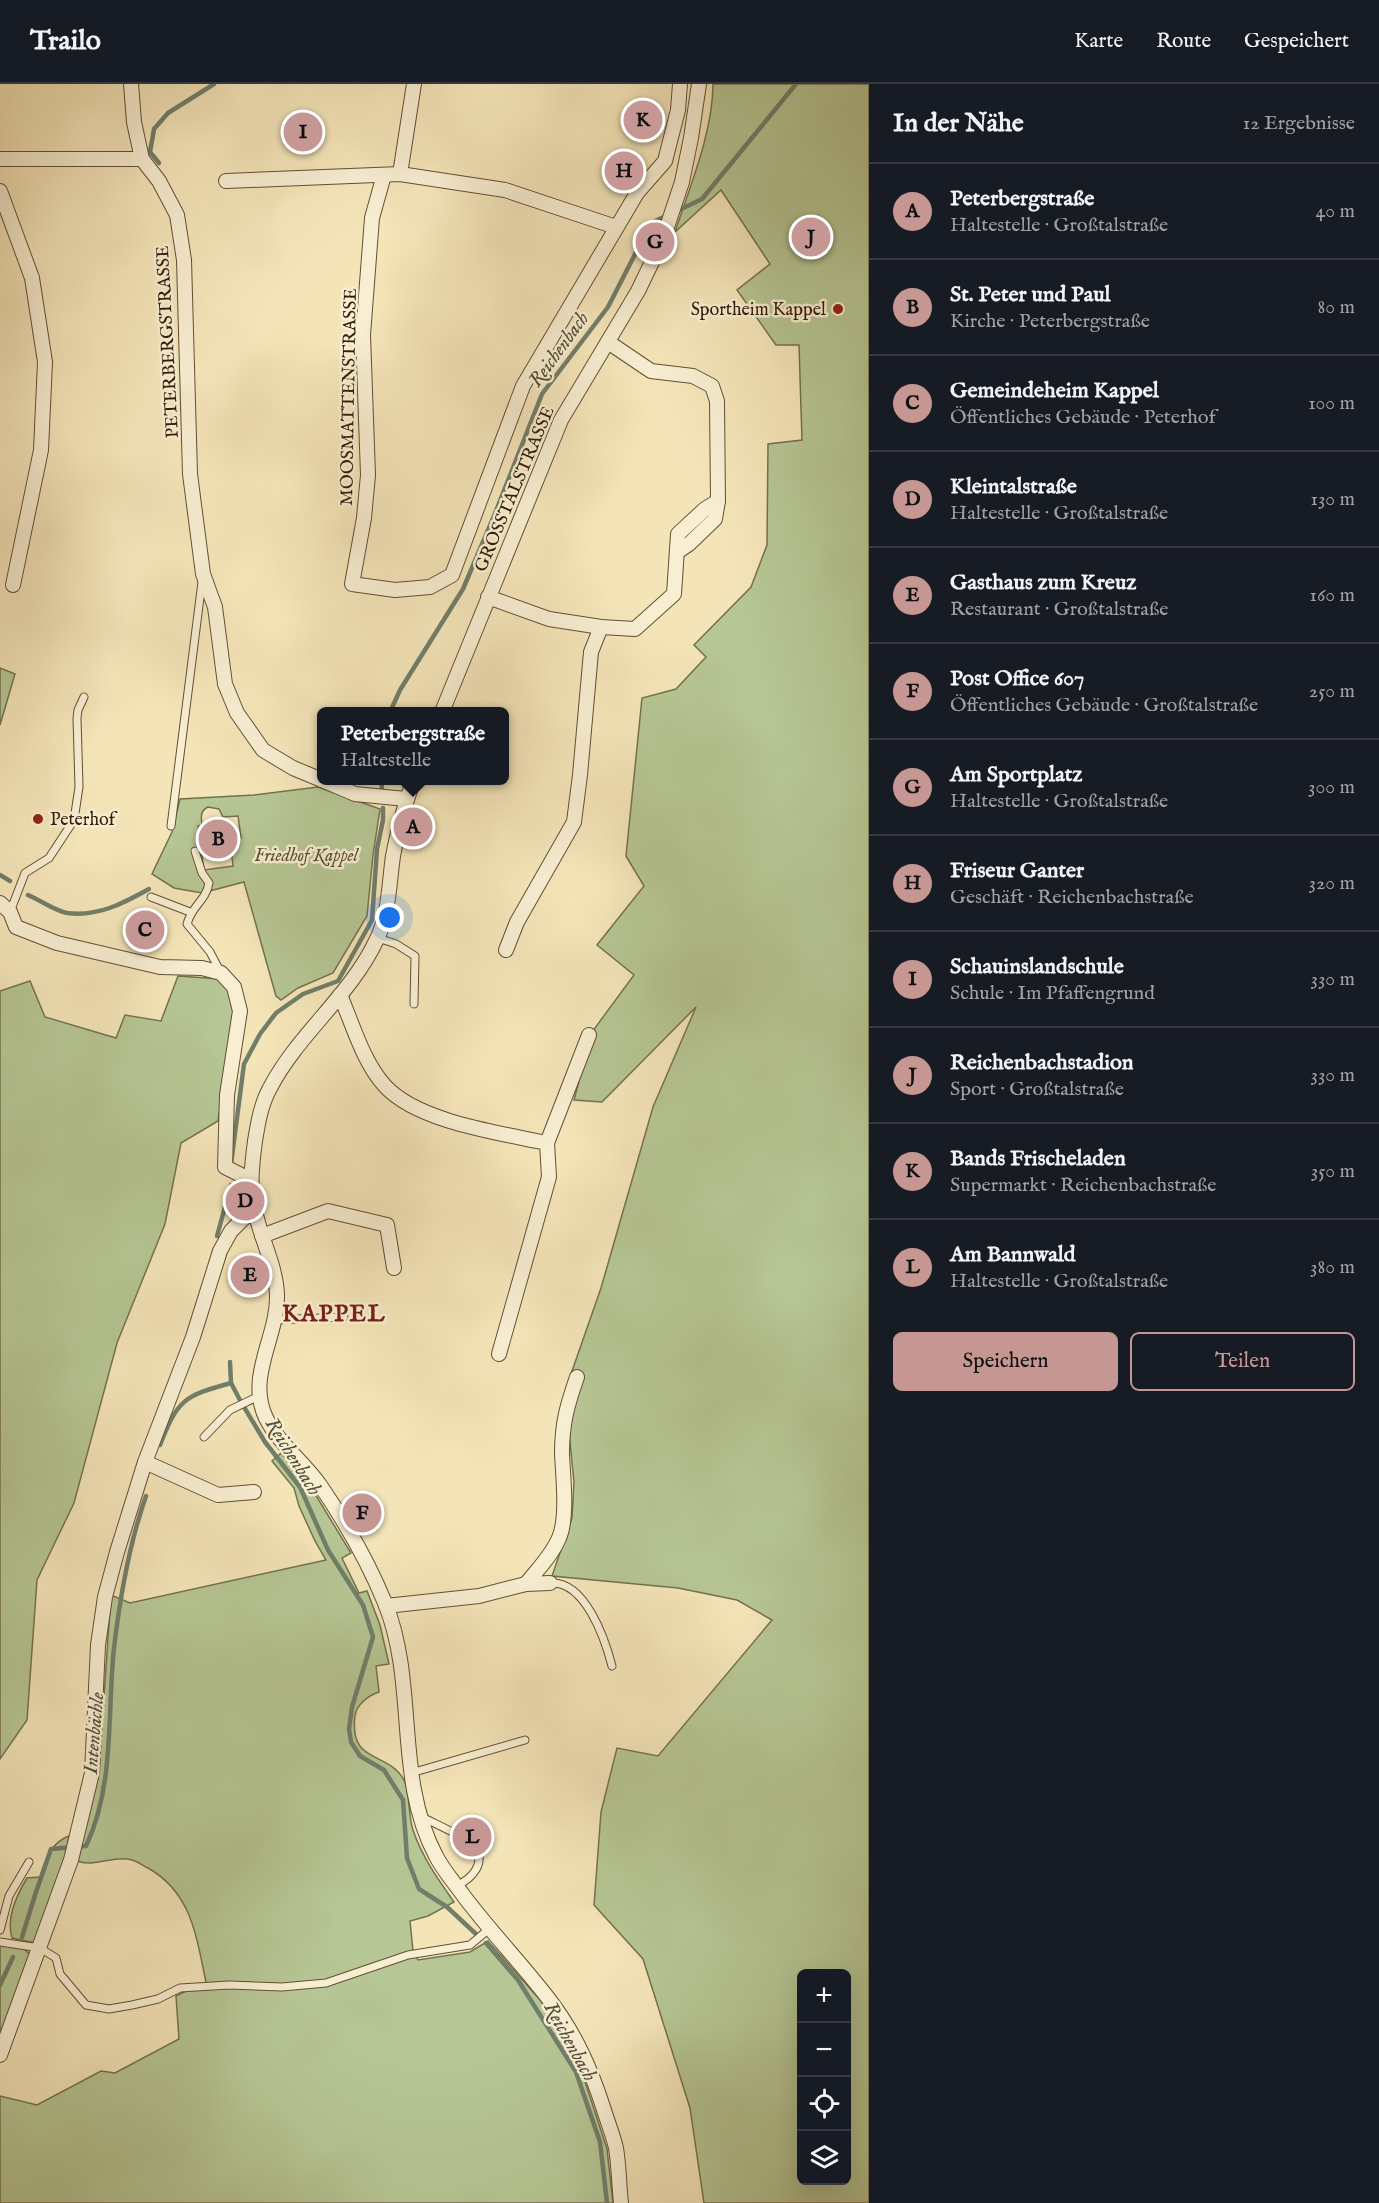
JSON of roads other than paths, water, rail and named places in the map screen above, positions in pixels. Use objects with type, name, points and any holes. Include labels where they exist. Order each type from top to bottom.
[{"type":"street","name":"PETERBERGSTRASSE","points":[[131,84],[134,122],[142,159],[159,181],[177,215],[184,260],[190,474],[203,573],[215,607],[225,684],[237,713],[263,750],[293,768],[317,778]]},
{"type":"street","points":[[400,174],[414,84]]},
{"type":"street","points":[[226,181],[400,174],[505,190],[616,227],[637,193],[665,162],[678,110],[680,84]]},
{"type":"street","name":"GROSSTALSTRASSE","points":[[444,707],[561,420],[638,291],[666,229],[682,182],[699,84]]},
{"type":"street","points":[[0,159],[142,159]]},
{"type":"street","name":"MOOSMATTENSTRASSE","points":[[384,175],[372,218],[363,336],[368,475],[364,518],[352,584],[395,590],[430,588],[452,575],[523,386],[616,227]]},
{"type":"street","points":[[0,191],[32,279],[45,362],[41,450],[13,585]]},
{"type":"street","points":[[488,597],[549,619],[602,627],[635,629],[674,594],[677,552],[689,544],[715,519],[718,501],[717,401],[712,386],[693,376],[651,371],[608,342]]},
{"type":"street","points":[[506,950],[517,922],[574,822],[591,652],[602,627]]},
{"type":"street","name":"PETERBERGSTRASSE","points":[[334,785],[355,794],[406,799]]},
{"type":"street","points":[[412,785],[406,799],[393,857],[388,898],[378,938],[340,995],[291,1056],[270,1088],[261,1110],[242,1175],[274,1275],[277,1297],[274,1320],[260,1370],[259,1396],[266,1417],[278,1437],[319,1484],[352,1539],[386,1606],[404,1690],[411,1773],[419,1815],[427,1839],[439,1862],[456,1886],[489,1929],[547,1996],[583,2053],[595,2081],[616,2148],[621,2203]]},
{"type":"street","points":[[5,908],[16,927],[57,943],[160,967],[202,968],[220,973],[234,987],[240,1011],[227,1095],[225,1167],[242,1175]]},
{"type":"street","points":[[340,995],[376,1073],[386,1087],[410,1106],[469,1127],[547,1143]]},
{"type":"street","points":[[499,1354],[549,1177],[547,1143],[589,1035]]},
{"type":"street","points":[[0,2055],[71,1860],[92,1773],[98,1645],[105,1597],[117,1552],[145,1462],[193,1337],[220,1251],[231,1231],[254,1208]]},
{"type":"street","points":[[262,1236],[328,1211],[387,1225],[394,1268]]},
{"type":"street","points":[[526,1584],[560,1537],[563,1510],[562,1454],[565,1413],[577,1377]]},
{"type":"street","points":[[145,1462],[218,1495],[254,1492]]},
{"type":"street","points":[[386,1606],[479,1596],[526,1584],[550,1583]]},
{"type":"lane","name":"PETERBERGSTRASSE","points":[[171,826],[203,573]]},
{"type":"lane","points":[[5,908],[25,873],[49,858],[74,820],[79,787],[77,718],[84,697]]},
{"type":"lane","points":[[195,851],[202,873],[209,882],[208,890],[190,912],[187,924],[210,952],[220,973]]},
{"type":"lane","points":[[151,897],[190,912]]},
{"type":"lane","points":[[378,938],[396,944],[414,956],[414,1004]]},
{"type":"lane","points":[[274,1320],[344,1317]]},
{"type":"lane","points":[[204,1437],[232,1409],[259,1396]]},
{"type":"lane","points":[[550,1583],[559,1582],[573,1591],[592,1613],[607,1646],[612,1666]]},
{"type":"lane","points":[[411,1773],[525,1740]]},
{"type":"lane","points":[[419,1815],[474,1846],[479,1861],[477,1868],[466,1882],[456,1886]]},
{"type":"lane","points":[[0,1930],[9,1896],[29,1862]]},
{"type":"lane","points":[[0,1942],[40,1948],[56,1958],[60,1974],[86,2004],[109,2008],[158,1999],[180,1988],[229,1985],[282,1987],[326,1983],[408,1955],[470,1945],[489,1929]]},
{"type":"waterway","points":[[159,163],[150,152],[154,129],[168,113],[214,84]]},
{"type":"waterway","name":"Reichenbach","points":[[677,211],[702,199],[796,84]]},
{"type":"waterway","name":"Reichenbach","points":[[392,707],[400,690],[463,589],[542,394],[608,307],[651,223],[666,216]]},
{"type":"waterway","name":"Reichenbach","points":[[382,785],[382,789]]},
{"type":"waterway","name":"Reichenbach","points":[[231,1164],[244,1064],[260,1034],[276,1013],[303,994],[338,981],[372,920],[377,849],[383,808]]},
{"type":"waterway","points":[[0,875],[10,881]]},
{"type":"waterway","points":[[28,895],[62,912],[78,914],[110,908],[149,889]]},
{"type":"waterway","name":"Reichenbach","points":[[217,1236],[231,1185]]},
{"type":"waterway","name":"Reichenbach","points":[[230,1362],[231,1383],[241,1402],[265,1442],[300,1487],[328,1550],[363,1605],[373,1637],[352,1707],[349,1729],[351,1742],[360,1756],[384,1770],[403,1800],[407,1858],[419,1889],[447,1907],[476,1934]]},
{"type":"waterway","name":"Intenbächle","points":[[160,1445],[172,1418],[185,1402],[193,1396],[231,1383]]},
{"type":"waterway","name":"Intenbächle","points":[[22,1937],[51,1849],[86,1846],[95,1823],[106,1774],[112,1673],[119,1609],[130,1552],[146,1496]]},
{"type":"waterway","name":"Reichenbach","points":[[486,1943],[518,1980],[576,2072],[600,2142],[607,2203]]},
{"type":"waterway","name":"Intenbächle","points":[[0,1985],[13,1957]]},
{"type":"place","name":"Bands Frischeladen","points":[[643,120]]},
{"type":"place","name":"Schauinslandschule","points":[[303,132]]},
{"type":"place","name":"Friseur Ganter","points":[[624,171]]},
{"type":"place","name":"Reichenbachstadion","points":[[811,237]]},
{"type":"place","name":"Am Sportplatz","points":[[655,242]]},
{"type":"place","name":"Sportheim Kappel","points":[[838,309]]},
{"type":"place","name":"Peterhof","points":[[38,819]]},
{"type":"place","name":"Peterbergstraße","points":[[413,827]]},
{"type":"place","name":"St. Peter und Paul","points":[[218,839]]},
{"type":"place","name":"Gemeindeheim Kappel","points":[[145,930]]},
{"type":"place","name":"Kleintalstraße","points":[[245,1201]]},
{"type":"place","name":"Gasthaus zum Kreuz","points":[[250,1275]]},
{"type":"place","name":"Post Office 607","points":[[362,1513]]},
{"type":"place","name":"Am Bannwald","points":[[472,1837]]},
{"type":"district","name":"KAPPEL","points":[[334,1313]]},
{"type":"park label","name":"Friedhof Kappel","points":[[306,855]]}]
